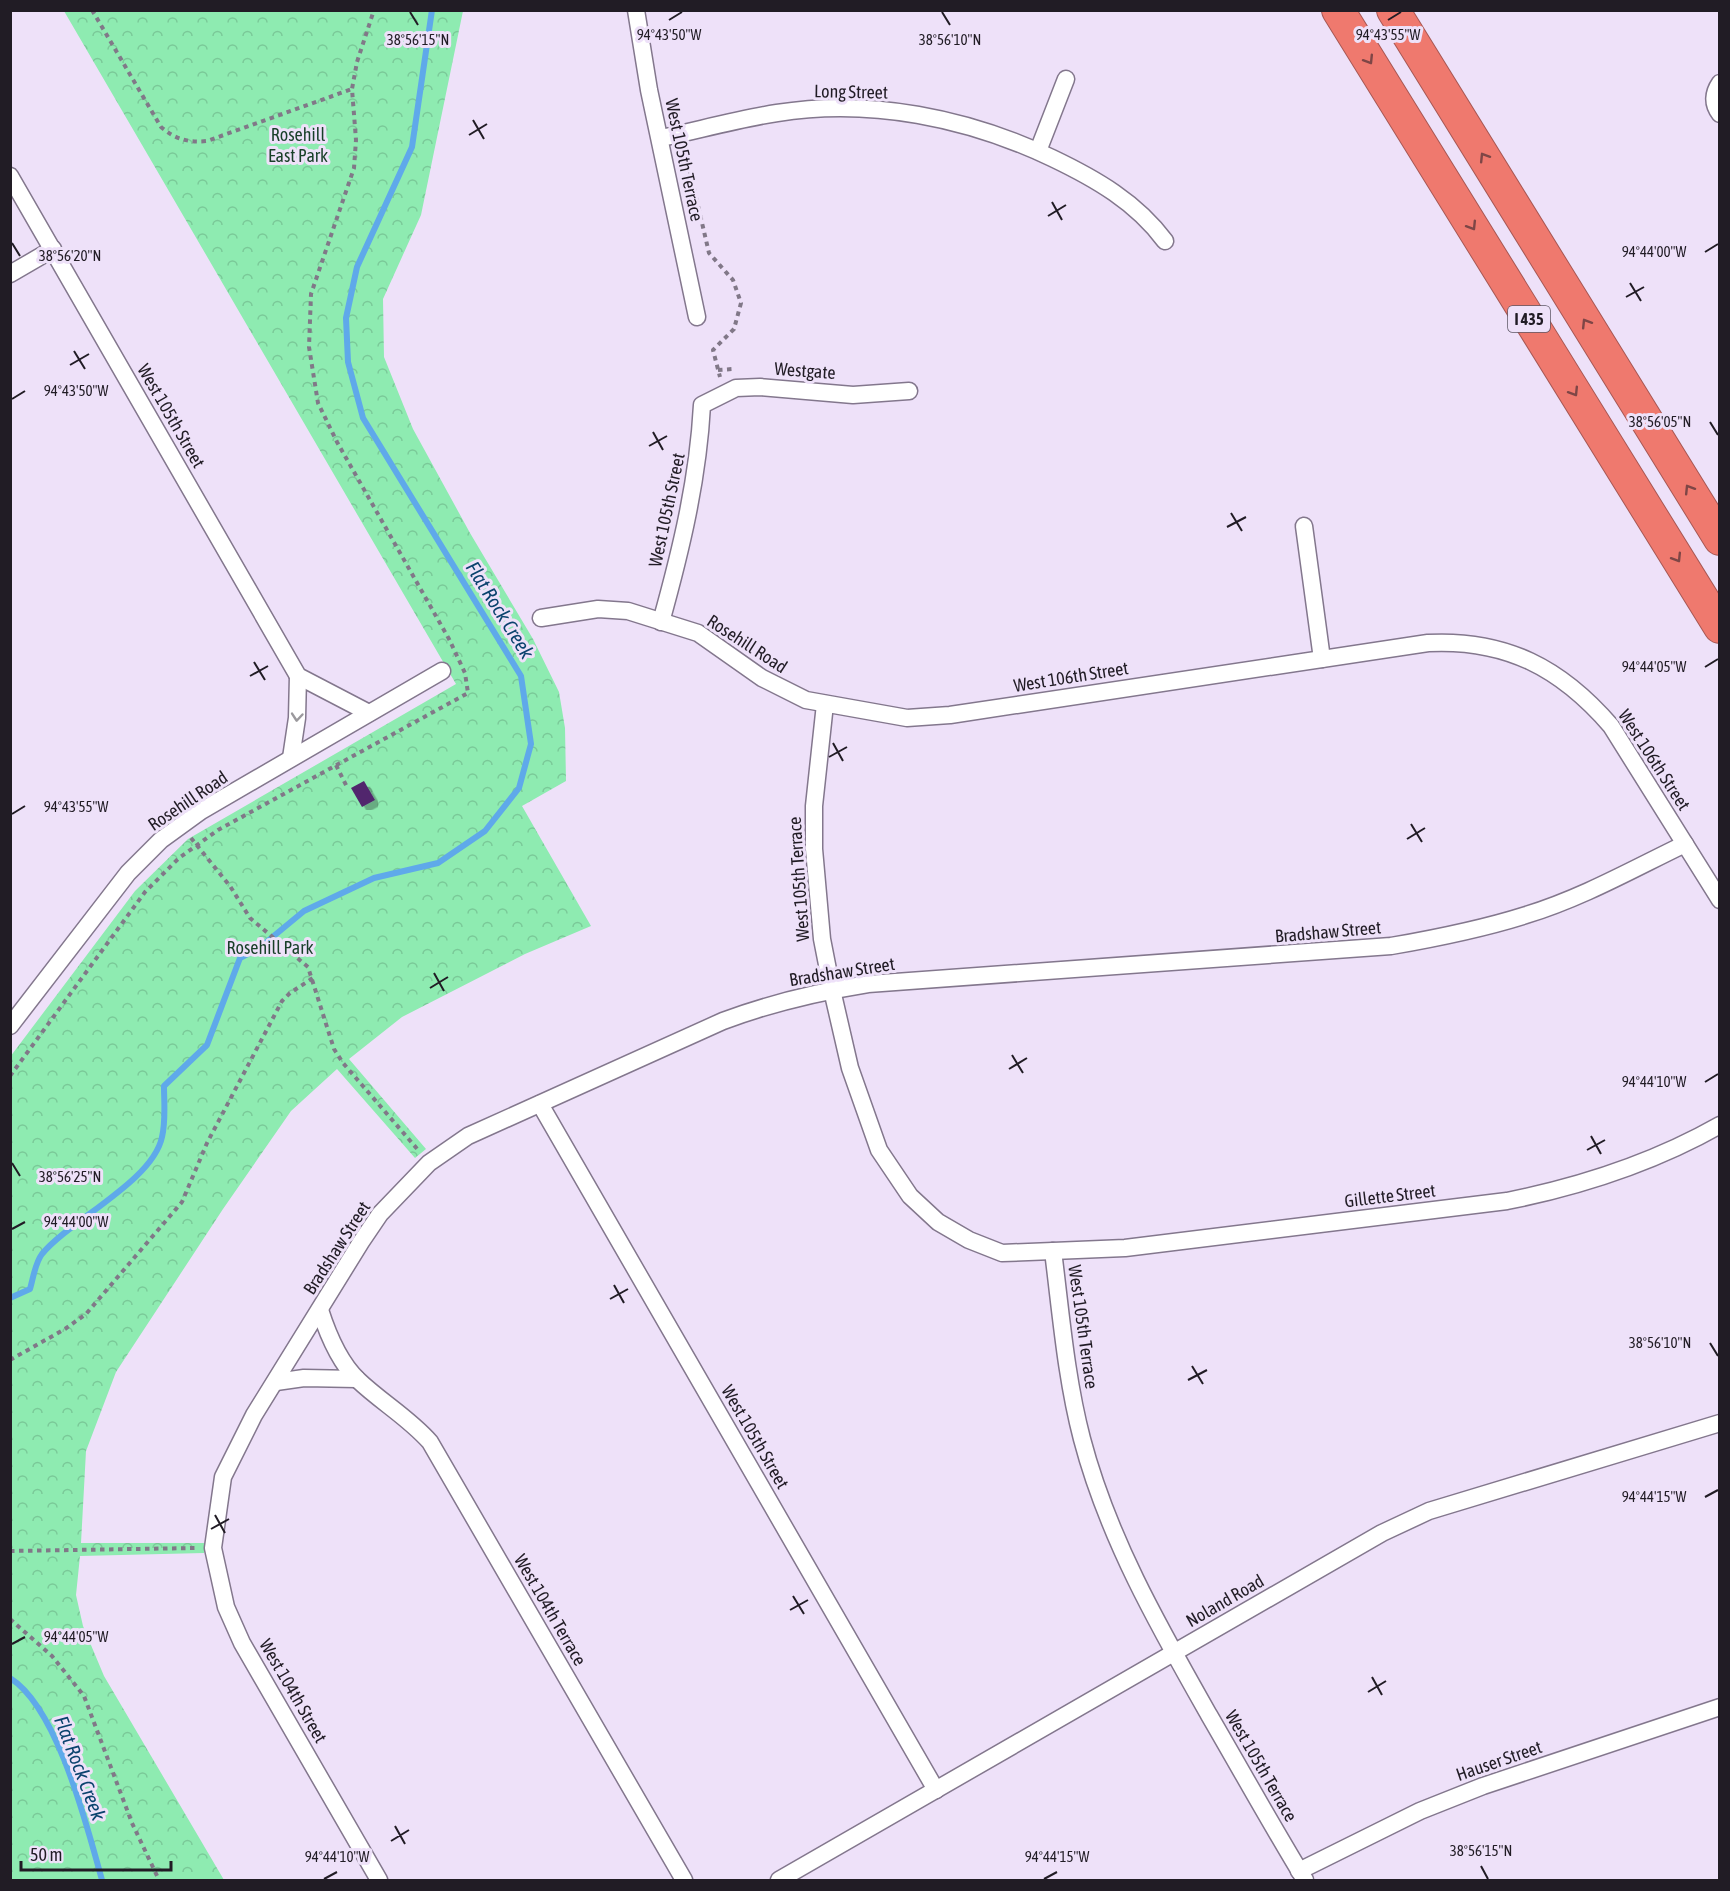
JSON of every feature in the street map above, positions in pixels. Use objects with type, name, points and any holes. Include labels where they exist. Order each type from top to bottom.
[{"type":"highway","name":"I 435","points":[[1338,10],[1719,627]]},
{"type":"highway","name":"I 435","points":[[1393,10],[1719,538]]},
{"type":"street","name":"West 105th Terrace","points":[[636,10],[649,90],[661,138],[697,317]]},
{"type":"street","points":[[1038,152],[1066,79]]},
{"type":"street","points":[[1719,83],[1714,92],[1715,108],[1719,114]]},
{"type":"street","name":"Long Street","points":[[661,138],[778,112],[830,109],[894,111],[949,120],[989,131],[1078,170],[1124,199],[1149,220],[1165,241]]},
{"type":"street","name":"West 105th Street","points":[[10,176],[298,676]]},
{"type":"street","points":[[10,274],[53,249]]},
{"type":"street","name":"Westgate","points":[[702,405],[736,388],[760,387],[853,394],[909,391]]},
{"type":"street","name":"West 105th Street","points":[[661,622],[684,538],[696,477],[702,405]]},
{"type":"street","points":[[1304,526],[1322,659]]},
{"type":"street","name":"Rosehill Road","points":[[541,618],[598,609],[628,611],[699,633],[783,691],[825,704]]},
{"type":"street","name":"West 106th Street","points":[[825,704],[907,718],[950,715],[1449,642],[1488,646],[1539,664],[1576,688],[1611,726],[1719,900]]},
{"type":"street","name":"Rosehill Road","points":[[10,1026],[128,873],[161,840],[201,811],[442,671]]},
{"type":"street","points":[[291,758],[297,718],[298,676],[369,713]]},
{"type":"street","name":"West 105th Terrace","points":[[825,704],[814,806],[813,849],[822,939],[850,1068],[869,1126],[879,1150],[910,1196],[938,1222],[969,1240],[1002,1252],[1053,1251],[1067,1365],[1082,1439],[1105,1509],[1126,1560],[1173,1653],[1302,1876]]},
{"type":"street","name":"Bradshaw Street","points":[[217,1507],[223,1477],[238,1443],[380,1214],[429,1163],[468,1136],[723,1021],[763,1006],[868,984],[1309,953],[1402,944],[1455,934],[1527,915],[1588,891],[1685,844]]},
{"type":"street","name":"West 105th Street","points":[[540,1104],[936,1790]]},
{"type":"street","name":"Gillette Street","points":[[1053,1251],[1125,1248],[1508,1201],[1564,1190],[1622,1172],[1694,1140],[1719,1125]]},
{"type":"street","name":"West 104th Terrace","points":[[320,1310],[328,1334],[357,1379],[418,1428],[430,1442],[684,1881]]},
{"type":"street","points":[[276,1382],[304,1378],[357,1379]]},
{"type":"street","name":"Noland Road","points":[[779,1881],[1382,1533],[1429,1511],[1719,1423]]},
{"type":"street","name":"West 104th Street","points":[[217,1507],[213,1548],[220,1588],[242,1643],[379,1881]]},
{"type":"street","name":"Hauser Street","points":[[1302,1876],[1420,1811],[1483,1786],[1719,1707]]},
{"type":"path","points":[[92,10],[160,127],[170,135],[184,141],[207,141],[352,89]]},
{"type":"path","points":[[10,1076],[145,892],[170,866],[197,844],[468,693],[465,673],[449,639],[337,442],[318,403],[312,377],[308,320],[311,294],[354,168],[356,140],[352,89],[357,62],[374,10]]},
{"type":"path","points":[[686,154],[709,253],[733,280],[741,303],[734,329],[713,350],[721,378]]},
{"type":"path","points":[[336,765],[348,789]]},
{"type":"path","points":[[182,825],[255,924],[308,967],[334,1049],[343,1064],[429,1163]]},
{"type":"path","points":[[10,1360],[65,1329],[86,1314],[182,1202],[207,1143],[282,1001],[313,978]]},
{"type":"path","points":[[10,1551],[213,1548]]},
{"type":"path","points":[[10,1619],[52,1656],[84,1696],[132,1823],[159,1881]]},
{"type":"green space","name":"Rosehill Park","points":[[64,11],[463,11],[421,215],[383,299],[384,357],[413,429],[470,533],[533,639],[559,692],[565,728],[566,781],[522,806],[591,926],[525,954],[402,1017],[349,1059],[426,1149],[415,1158],[337,1069],[291,1111],[223,1209],[116,1372],[86,1451],[81,1543],[204,1543],[204,1553],[80,1556],[76,1595],[83,1626],[104,1676],[224,1880],[11,1880],[10,1057],[135,891],[188,839],[456,684]]},
{"type":"building","points":[[364,781],[375,800],[362,807],[351,788]]},
{"type":"waterway","name":"Flat Rock Creek","points":[[10,1298],[30,1289],[42,1254],[127,1184],[143,1169],[155,1153],[163,1131],[164,1086],[207,1045],[240,958],[258,949],[304,911],[374,878],[438,863],[485,831],[519,788],[531,744],[521,676],[363,418],[348,362],[346,318],[357,267],[412,147],[432,10]]},
{"type":"waterway","name":"Flat Rock Creek","points":[[10,1678],[27,1693],[43,1715],[56,1741],[79,1801],[102,1880]]},
{"type":"park label","name":"Rosehill East Park","points":[[298,145]]}]
